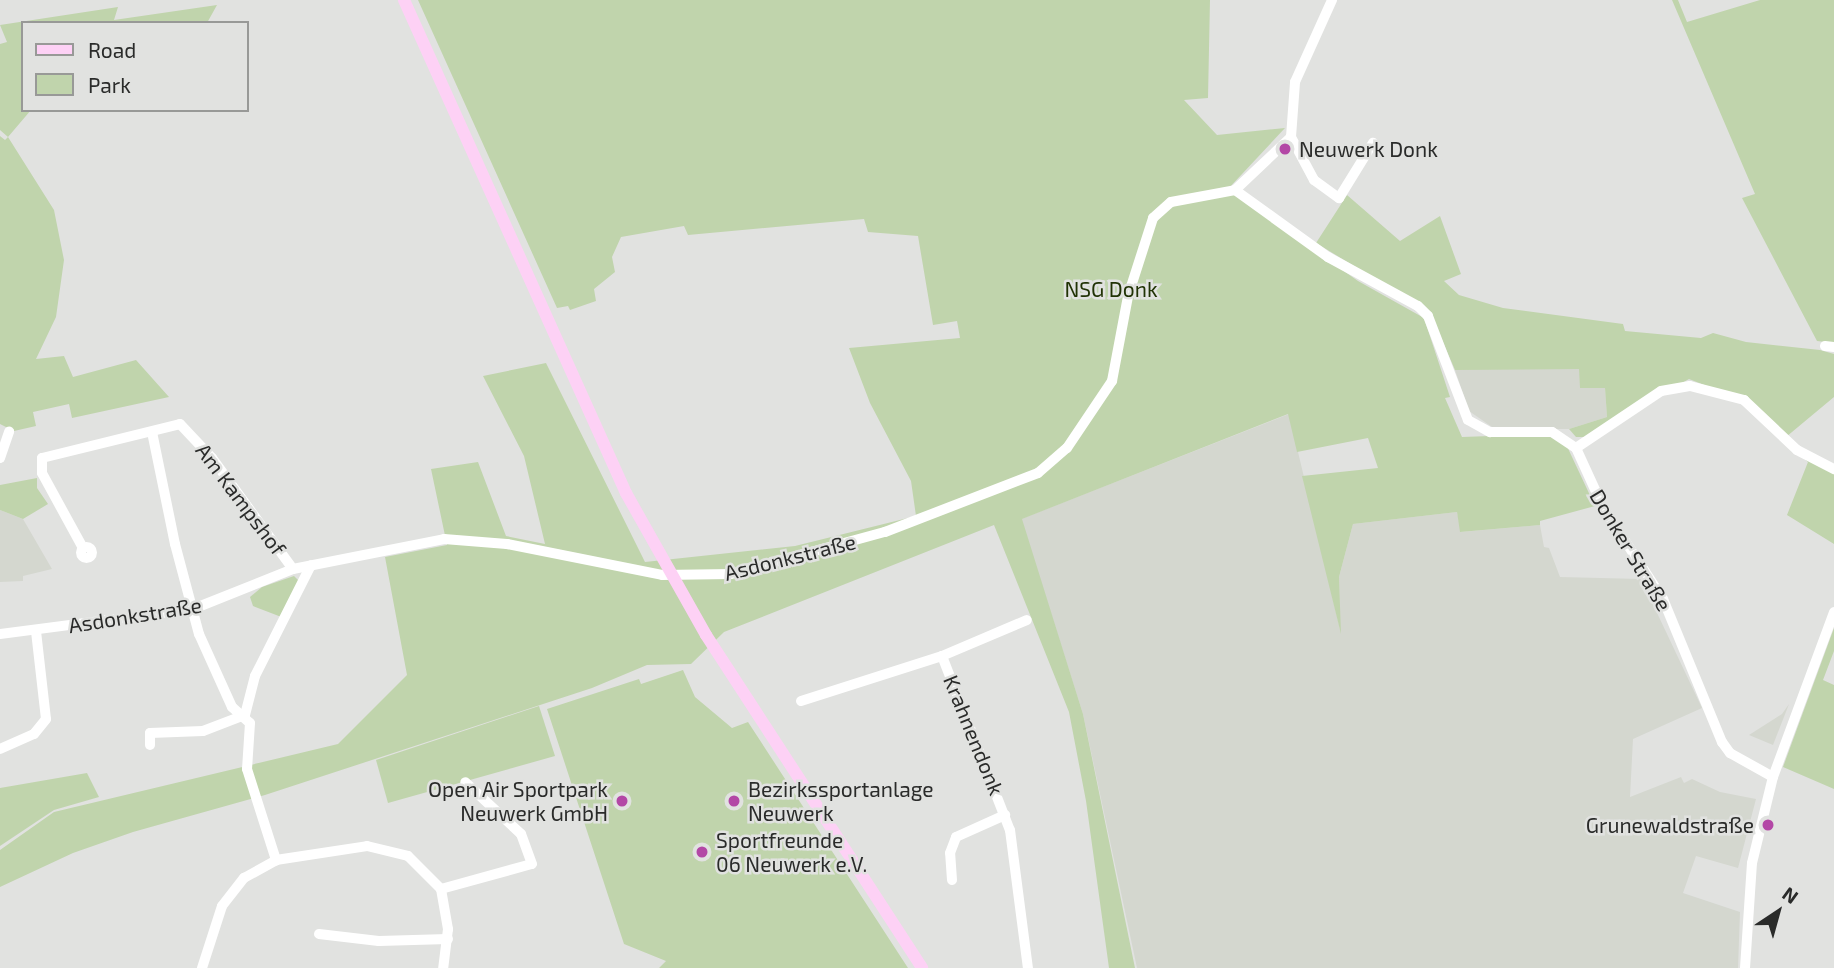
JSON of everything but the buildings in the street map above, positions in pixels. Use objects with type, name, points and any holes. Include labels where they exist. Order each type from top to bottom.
[{"type":"main road","points":[[404,0],[626,493],[706,635],[922,968]]},
{"type":"street","points":[[1332,0],[1295,82],[1291,137],[1314,180],[1339,198],[1373,143]]},
{"type":"street","points":[[1291,137],[1235,190],[1328,257],[1418,306],[1428,316],[1468,420],[1490,432],[1552,432],[1576,448],[1661,391],[1690,386],[1744,400],[1797,450],[1834,469]]},
{"type":"street","name":"Asdonkstraße","points":[[0,634],[193,608],[293,569],[424,541],[464,538],[639,572],[709,576],[758,569],[885,532],[1047,467],[1089,419],[1112,381],[1128,296],[1153,218],[1171,202],[1235,190]]},
{"type":"street","name":"Am Kampshof","points":[[83,548],[42,473],[42,458],[176,424],[185,427],[293,569]]},
{"type":"street","points":[[0,458],[9,432]]},
{"type":"street","points":[[152,432],[193,608],[232,707],[250,723],[247,769],[276,860]]},
{"type":"street","name":"Donker Straße","points":[[1576,448],[1603,507],[1663,599],[1722,742],[1730,753],[1773,777]]},
{"type":"street","points":[[244,715],[255,676],[311,565]]},
{"type":"street","points":[[1745,968],[1752,863],[1773,777],[1834,612]]},
{"type":"street","name":"Krahnendonk","points":[[801,702],[942,656],[1027,620]]},
{"type":"street","points":[[0,749],[34,734],[46,719],[36,631]]},
{"type":"street","name":"Krahnendonk","points":[[942,656],[1005,815],[1028,968]]},
{"type":"street","points":[[150,745],[150,733],[202,731],[244,715]]},
{"type":"street","points":[[441,889],[532,864],[521,834],[465,782]]},
{"type":"street","name":"Krahnendonk","points":[[952,880],[950,853],[956,837],[1005,815]]},
{"type":"street","points":[[202,968],[213,928],[230,891],[276,860],[339,847],[381,847],[419,863],[441,889],[448,939],[443,968]]},
{"type":"street","points":[[319,934],[379,941],[448,939]]},
{"type":"shaded area","points":[[1538,366],[1579,369],[1605,387],[1607,417],[1569,429],[1495,429],[1469,411],[1455,370]]},
{"type":"shaded area","points":[[1289,414],[1340,629],[1339,577],[1353,524],[1457,512],[1461,532],[1540,525],[1544,547],[1549,548],[1560,577],[1641,579],[1702,708],[1633,739],[1630,797],[1681,777],[1684,783],[1692,779],[1720,792],[1756,799],[1738,868],[1696,856],[1683,893],[1740,912],[1738,968],[1137,968],[1083,714],[1021,519]]},
{"type":"shaded area","points":[[0,510],[23,519],[52,569],[23,576],[23,581],[0,582]]},
{"type":"shaded area","points":[[1789,704],[1773,745],[1749,735],[1782,714]]},
{"type":"green space","name":"NSG Donk","points":[[418,0],[1210,0],[1208,98],[1184,100],[1217,135],[1285,128],[1228,189],[1358,281],[1424,318],[1450,397],[1445,398],[1462,437],[1546,434],[1565,442],[1595,506],[1540,521],[1540,525],[1460,532],[1457,512],[1353,524],[1339,577],[1341,634],[1302,476],[1378,468],[1368,438],[1297,452],[1288,414],[1022,519],[1083,714],[1135,968],[1109,968],[1086,801],[1069,712],[994,525],[724,632],[691,664],[647,665],[592,688],[265,795],[133,832],[73,853],[0,887],[0,850],[54,812],[338,744],[407,675],[385,557],[447,545],[431,469],[478,462],[506,536],[545,544],[524,456],[483,376],[546,363],[645,562],[795,546],[916,516],[911,481],[870,403],[849,348],[960,338],[957,321],[933,325],[918,236],[868,232],[864,219],[688,235],[684,226],[621,237],[612,257],[615,272],[594,289],[596,301],[570,310],[568,306],[557,308]]},
{"type":"green space","points":[[1672,0],[1678,0],[1687,22],[1760,0],[1834,0],[1834,343],[1817,341],[1742,198],[1755,194]]},
{"type":"green space","points":[[217,5],[208,21],[26,21],[118,7],[114,20]]},
{"type":"green space","points":[[21,22],[21,112],[29,112],[8,137],[0,130],[0,44],[7,42],[0,25]]},
{"type":"green space","points":[[0,136],[5,140],[8,137],[54,210],[64,260],[56,317],[36,359],[64,356],[73,377],[136,360],[169,397],[72,418],[69,404],[33,412],[36,426],[14,431],[0,424]]},
{"type":"green space","points":[[1347,195],[1400,241],[1440,216],[1461,274],[1444,281],[1459,295],[1503,308],[1623,324],[1625,331],[1701,338],[1713,333],[1746,342],[1820,350],[1834,354],[1834,397],[1786,437],[1755,405],[1689,379],[1588,437],[1576,437],[1569,429],[1607,417],[1605,388],[1580,388],[1579,369],[1455,370],[1430,312],[1316,243]]},
{"type":"green space","points":[[1780,438],[1834,472],[1834,544],[1787,515],[1808,462]]},
{"type":"green space","points":[[37,478],[37,488],[48,504],[23,519],[0,510],[0,485]]},
{"type":"green space","points":[[294,576],[300,582],[284,618],[253,606],[250,597],[262,587]]},
{"type":"green space","points":[[1834,628],[1834,651],[1823,680],[1834,685],[1834,789],[1783,767]]},
{"type":"green space","name":"Bezirkssportanlage Neuwerk","points":[[683,670],[695,697],[732,728],[748,722],[908,968],[659,968],[666,961],[624,944],[547,709],[639,679],[641,684]]},
{"type":"green space","points":[[539,706],[555,756],[388,803],[376,760]]},
{"type":"green space","points":[[87,773],[99,797],[54,810],[0,846],[0,788]]},
{"type":"place","name":"Neuwerk Donk","points":[[1285,149]]},
{"type":"place","name":"Open Air Sportpark Neuwerk GmbH","points":[[622,801]]},
{"type":"place","name":"Bezirkssportanlage Neuwerk","points":[[734,801]]},
{"type":"place","name":"Grunewaldstraße","points":[[1768,825]]},
{"type":"place","name":"Sportfreunde 06 Neuwerk e.V.","points":[[702,852]]}]
